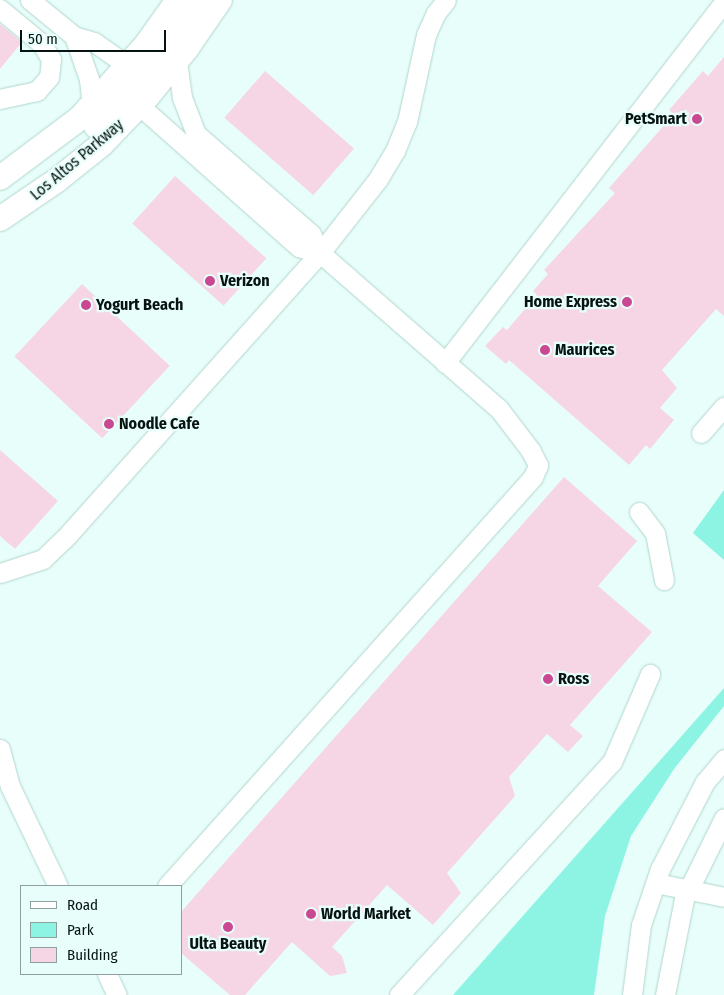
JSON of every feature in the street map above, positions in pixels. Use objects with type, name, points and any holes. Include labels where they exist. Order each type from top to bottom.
[{"type":"main road","name":"Los Altos Parkway","points":[[0,178],[40,150],[92,106],[128,66],[178,0]]},
{"type":"main road","points":[[140,106],[147,72],[197,0]]},
{"type":"main road","name":"Los Altos Parkway","points":[[0,219],[69,171],[140,106],[178,60],[220,0]]},
{"type":"main road","points":[[0,212],[26,183],[114,110],[127,93],[128,66]]},
{"type":"street","points":[[30,0],[74,36],[94,42],[128,66]]},
{"type":"street","points":[[0,573],[43,559],[65,538],[320,253],[378,179],[395,151],[406,122],[426,35],[436,13],[446,0]]},
{"type":"street","points":[[445,363],[724,2]]},
{"type":"street","points":[[0,9],[41,43],[51,59],[48,78],[37,91],[0,100]]},
{"type":"street","points":[[74,36],[89,80],[92,106]]},
{"type":"street","points":[[168,885],[533,477],[538,465],[519,434],[499,409],[320,253],[311,234],[196,134],[182,97],[178,60]]},
{"type":"street","points":[[140,106],[300,247],[320,253]]},
{"type":"street","points":[[701,434],[724,408]]},
{"type":"street","points":[[638,512],[655,532],[664,580]]},
{"type":"street","points":[[399,995],[612,762],[650,674]]},
{"type":"street","points":[[0,749],[10,786],[58,885]]},
{"type":"street","points":[[632,995],[641,924],[656,883],[679,827],[705,782],[724,759]]},
{"type":"street","points":[[665,995],[675,931],[687,890],[724,818]]},
{"type":"street","points":[[656,883],[724,897]]},
{"type":"street","points":[[107,975],[117,995]]},
{"type":"green space","points":[[724,490],[724,560],[693,533]]},
{"type":"green space","points":[[724,688],[724,706],[674,769],[631,836],[605,916],[594,995],[453,995]]},
{"type":"building","points":[[0,24],[22,42],[0,69]]},
{"type":"building","points":[[724,57],[724,316],[716,309],[662,370],[677,388],[660,408],[674,420],[650,449],[646,445],[629,465],[509,360],[506,364],[485,346],[503,327],[507,330],[537,295],[533,291],[548,274],[544,270],[615,193],[609,188],[674,114],[669,110],[703,71],[708,76]]},
{"type":"building","points":[[265,71],[354,148],[313,195],[224,118]]},
{"type":"building","points":[[175,176],[266,258],[224,306],[132,224]]},
{"type":"building","points":[[82,284],[170,366],[102,438],[14,356]]},
{"type":"building","points":[[0,450],[58,501],[15,549],[0,536]]},
{"type":"building","points":[[564,477],[637,541],[598,586],[652,632],[570,725],[583,736],[568,752],[547,734],[509,777],[515,796],[447,873],[461,893],[433,925],[387,885],[332,947],[342,956],[347,973],[330,976],[292,942],[245,995],[230,995],[182,954],[182,911]]},
{"type":"place","name":"PetSmart","points":[[697,119]]},
{"type":"place","name":"Verizon","points":[[210,281]]},
{"type":"place","name":"Home Express","points":[[627,302]]},
{"type":"place","name":"Yogurt Beach","points":[[86,305]]},
{"type":"place","name":"Maurices","points":[[545,350]]},
{"type":"place","name":"Noodle Cafe","points":[[109,424]]},
{"type":"place","name":"Ross","points":[[548,679]]},
{"type":"place","name":"World Market","points":[[311,914]]},
{"type":"place","name":"Ulta Beauty","points":[[228,927]]}]
